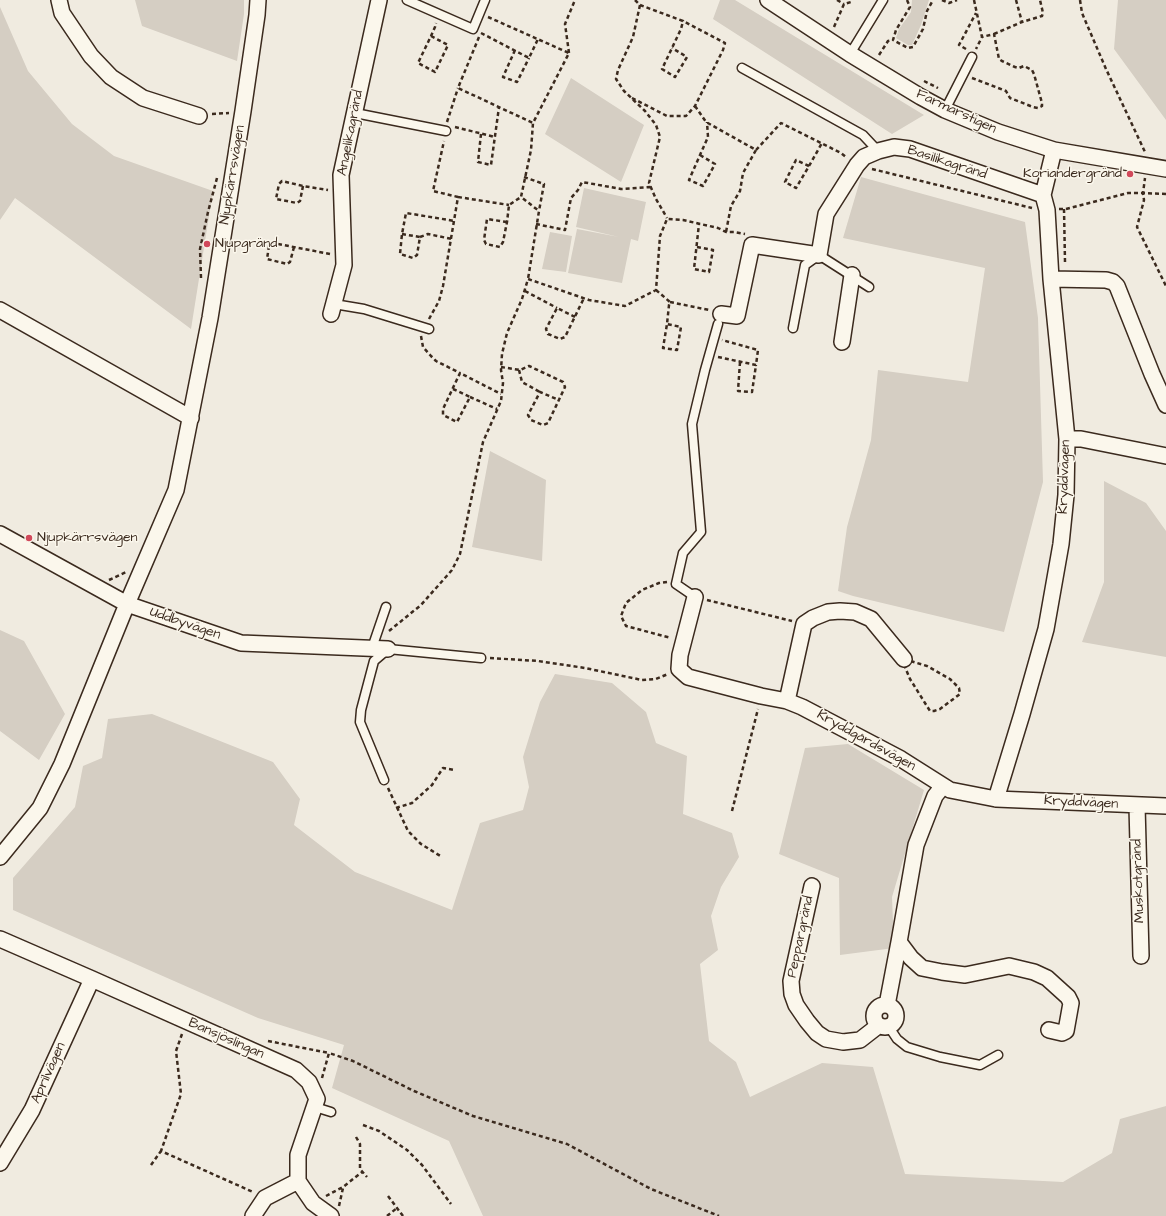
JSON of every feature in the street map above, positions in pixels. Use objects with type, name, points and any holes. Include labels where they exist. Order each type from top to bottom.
[{"type":"street","points":[[59,0],[62,13],[91,56],[111,77],[143,98],[199,116]]},
{"type":"street","name":"Njupkärrsvägen","points":[[0,856],[40,808],[62,764],[127,604],[176,490],[210,318],[243,111],[258,0]]},
{"type":"street","name":"Angelikagränd","points":[[332,309],[344,264],[342,175],[378,0]]},
{"type":"street","name":"Farmarstigen","points":[[768,0],[850,54],[921,98],[945,110],[998,132],[1054,150],[1147,167],[1166,169]]},
{"type":"street","name":"Basilikagränd","points":[[819,255],[826,214],[857,165],[864,157],[878,151],[894,147],[910,149],[1043,195]]},
{"type":"street","name":"Kryddvägen","points":[[996,798],[1046,630],[1061,544],[1066,495],[1067,439],[1051,279],[1047,210],[1043,195],[1054,150]]},
{"type":"street","points":[[720,319],[736,316],[752,245],[819,255]]},
{"type":"street","points":[[842,342],[852,275]]},
{"type":"street","points":[[1051,279],[1106,280],[1113,282],[1117,286],[1166,405]]},
{"type":"street","points":[[0,310],[191,418]]},
{"type":"street","points":[[1067,439],[1081,439],[1166,456]]},
{"type":"street","name":"Uddbyvägen","points":[[0,534],[127,604],[241,643],[388,649]]},
{"type":"street","points":[[679,669],[683,641],[695,597]]},
{"type":"street","points":[[787,701],[804,624],[813,618],[828,612],[855,612],[872,619],[904,659]]},
{"type":"street","name":"Kryddgårdsvägen","points":[[679,669],[688,678],[787,701],[802,707],[901,759],[943,786]]},
{"type":"street","points":[[884,1026],[874,1021],[875,1011],[879,1007],[887,1005],[916,846],[935,796],[943,786]]},
{"type":"street","name":"Kryddvägen","points":[[943,786],[950,790],[996,798],[1137,806],[1166,806]]},
{"type":"street","name":"Muskotgränd","points":[[1137,806],[1141,956]]},
{"type":"street","name":"Peppargränd","points":[[812,886],[791,981],[792,994],[796,1005],[817,1033],[826,1039],[843,1042],[860,1040],[884,1026]]},
{"type":"street","name":"Bansjöslingan","points":[[0,939],[296,1070],[309,1082],[316,1103]]},
{"type":"street","points":[[899,942],[911,958],[922,968],[965,975],[1009,966],[1034,972],[1047,978],[1068,997],[1072,1003],[1066,1031],[1062,1033],[1049,1030]]},
{"type":"street","name":"Aprilvägen","points":[[0,1163],[32,1110],[92,979]]},
{"type":"street","points":[[316,1103],[298,1155],[298,1181],[313,1203],[334,1212]]},
{"type":"street","points":[[253,1216],[266,1198],[298,1181]]},
{"type":"lane","points":[[407,0],[473,30],[485,0]]},
{"type":"lane","points":[[850,54],[884,0]]},
{"type":"lane","points":[[945,110],[973,55]]},
{"type":"lane","points":[[742,68],[863,134],[878,151]]},
{"type":"lane","points":[[355,113],[446,128]]},
{"type":"lane","points":[[793,328],[805,265],[819,255],[869,287]]},
{"type":"lane","points":[[332,309],[364,308],[427,329]]},
{"type":"lane","points":[[695,597],[676,584],[683,553],[701,532],[692,424],[705,370],[720,319]]},
{"type":"lane","points":[[372,648],[386,607]]},
{"type":"lane","points":[[384,780],[360,722],[361,710],[374,661],[388,649]]},
{"type":"lane","name":"Uddbyvägen","points":[[388,649],[481,658]]},
{"type":"lane","points":[[884,1026],[907,1048],[923,1053],[980,1065],[998,1055]]},
{"type":"lane","points":[[316,1103],[331,1112]]},
{"type":"path","points":[[569,53],[480,14],[481,33],[458,88],[446,128],[434,191],[458,197],[509,205],[521,197],[524,177],[532,150],[533,123],[569,53],[565,24],[576,0]]},
{"type":"path","points":[[630,97],[667,116],[686,116],[695,106],[723,50],[725,43],[683,20],[640,5],[635,0]]},
{"type":"path","points":[[837,0],[844,4],[851,2],[852,0]]},
{"type":"path","points":[[893,40],[896,30],[910,7],[907,0]]},
{"type":"path","points":[[879,55],[888,41],[893,40],[908,48],[913,47],[923,29],[927,11],[933,0]]},
{"type":"path","points":[[942,0],[948,2],[958,0]]},
{"type":"path","points":[[974,0],[982,37],[973,55],[959,46],[976,12]]},
{"type":"path","points":[[1016,0],[1022,22]]},
{"type":"path","points":[[982,37],[1042,16],[1043,13],[1040,0]]},
{"type":"path","points":[[1080,0],[1082,13],[1100,55],[1147,155],[1147,167]]},
{"type":"path","points":[[834,27],[844,4]]},
{"type":"path","points":[[640,5],[633,37],[618,70],[616,79],[630,97],[656,125],[660,137],[649,183],[656,199],[667,218],[718,228],[726,232],[745,234],[752,245]]},
{"type":"path","points":[[431,36],[448,45],[435,72],[418,63],[435,27],[436,13]]},
{"type":"path","points":[[672,48],[687,56],[675,77],[662,69],[681,29],[683,20]]},
{"type":"path","points":[[481,33],[529,58]]},
{"type":"path","points":[[964,75],[1006,91],[1010,98],[1033,107],[1038,108],[1042,106],[1032,70],[1024,66],[1020,68],[1015,67],[999,58],[994,34]]},
{"type":"path","points":[[515,50],[503,76],[517,82],[538,39]]},
{"type":"path","points":[[458,88],[533,123]]},
{"type":"path","points":[[695,106],[706,122],[756,150]]},
{"type":"path","points":[[481,134],[478,162],[491,165],[499,107]]},
{"type":"path","points":[[199,116],[243,111]]},
{"type":"path","points":[[700,155],[715,164],[703,186],[689,180],[700,155],[708,137],[706,122]]},
{"type":"path","points":[[726,232],[731,206],[740,191],[743,173],[756,150],[781,123],[841,153],[857,165]]},
{"type":"path","points":[[446,128],[495,137]]},
{"type":"path","points":[[809,166],[796,160],[785,182],[796,188],[809,166],[822,143]]},
{"type":"path","points":[[201,279],[200,249],[218,172]]},
{"type":"path","points":[[388,649],[386,638],[389,631],[421,605],[452,570],[460,554],[483,442],[497,409],[501,394],[503,383],[501,367],[502,354],[507,332],[525,291],[528,279],[536,224],[544,184],[524,177]]},
{"type":"path","points":[[303,186],[300,201],[297,203],[276,199],[279,184],[282,181],[342,193]]},
{"type":"path","points":[[536,224],[565,230],[571,198],[578,190],[582,182],[621,190],[651,187]]},
{"type":"path","points":[[1166,194],[1143,193],[1144,200],[1137,226],[1166,286]]},
{"type":"path","points":[[458,197],[452,238],[439,301],[427,329],[421,338],[423,347],[436,361],[501,394]]},
{"type":"path","points":[[521,197],[539,211]]},
{"type":"path","points":[[507,222],[487,219],[484,240],[486,244],[500,246],[503,242],[507,222],[509,205]]},
{"type":"path","points":[[420,237],[414,258],[400,254],[406,213],[455,221]]},
{"type":"path","points":[[656,290],[660,236],[667,218]]},
{"type":"path","points":[[697,247],[713,250],[709,272],[694,269],[699,224]]},
{"type":"path","points":[[402,234],[420,237],[428,234],[452,238]]},
{"type":"path","points":[[294,247],[290,262],[286,264],[267,259],[269,246],[273,243],[344,256]]},
{"type":"path","points":[[528,279],[584,298],[625,306],[656,290]]},
{"type":"path","points":[[656,290],[670,302],[717,311],[720,319]]},
{"type":"path","points":[[525,291],[575,317]]},
{"type":"path","points":[[557,308],[546,328],[548,334],[560,339],[565,337],[584,298]]},
{"type":"path","points":[[667,324],[681,327],[677,350],[663,348],[670,302]]},
{"type":"path","points":[[715,338],[758,350],[752,392],[738,391],[740,362]]},
{"type":"path","points":[[710,356],[756,365]]},
{"type":"path","points":[[501,367],[519,370],[529,366],[562,382],[565,387],[548,423],[543,425],[531,420],[528,415],[540,392]]},
{"type":"path","points":[[519,370],[522,382],[558,400]]},
{"type":"path","points":[[460,373],[443,409],[443,415],[457,422],[470,397]]},
{"type":"path","points":[[453,389],[497,409]]},
{"type":"path","points":[[104,591],[109,579],[127,572]]},
{"type":"path","points":[[676,584],[666,582],[642,590],[626,603],[621,616],[626,626],[683,641]]},
{"type":"path","points":[[695,597],[804,624]]},
{"type":"path","points":[[481,658],[538,661],[585,668],[642,680],[656,679],[679,669]]},
{"type":"path","points":[[904,659],[927,666],[950,679],[959,688],[960,694],[940,709],[934,712],[930,711],[910,680],[905,667],[904,659]]},
{"type":"path","points":[[732,811],[761,696]]},
{"type":"path","points":[[396,808],[412,803],[432,785],[443,768],[455,770]]},
{"type":"path","points":[[384,780],[408,831],[421,844],[442,857]]},
{"type":"path","points":[[151,1165],[161,1151],[181,1094],[176,1051],[187,1021]]},
{"type":"path","points":[[316,1103],[328,1054],[354,1061],[414,1091],[473,1116],[567,1144],[651,1189],[719,1216]]},
{"type":"path","points":[[364,1125],[379,1131],[407,1150],[422,1165],[451,1204]]},
{"type":"path","points":[[356,1137],[360,1144],[360,1169],[367,1177]]},
{"type":"path","points":[[161,1151],[266,1198]]},
{"type":"path","points":[[313,1203],[343,1187],[362,1172]]},
{"type":"path","points":[[334,1212],[343,1187]]},
{"type":"path","points":[[388,1196],[403,1216]]},
{"type":"path","points":[[387,1216],[397,1208]]},
{"type":"shaded area","points":[[135,0],[244,0],[244,14],[237,61],[142,26]]},
{"type":"shaded area","points":[[720,0],[735,0],[924,115],[892,134],[713,19]]},
{"type":"shaded area","points":[[912,0],[929,0],[921,25],[912,45],[908,45],[896,38],[899,29],[911,12]]},
{"type":"shaded area","points":[[1118,0],[1166,0],[1166,120],[1114,49]]},
{"type":"shaded area","points":[[0,7],[28,71],[72,124],[114,156],[213,191],[191,329],[15,198],[0,220]]},
{"type":"shaded area","points":[[571,78],[644,125],[621,182],[545,134]]},
{"type":"shaded area","points":[[861,177],[1025,222],[1038,318],[1043,482],[1004,632],[853,596],[838,591],[847,527],[871,440],[878,370],[968,382],[985,268],[843,238]]},
{"type":"shaded area","points":[[584,188],[646,202],[638,241],[631,239],[622,283],[568,273],[577,229],[619,237],[576,227]]},
{"type":"shaded area","points":[[550,232],[572,236],[566,272],[542,269]]},
{"type":"shaded area","points":[[490,451],[546,480],[542,561],[472,547]]},
{"type":"shaded area","points":[[1104,481],[1146,503],[1166,531],[1166,657],[1082,642],[1104,582]]},
{"type":"shaded area","points":[[0,630],[24,641],[65,714],[39,760],[0,731]]},
{"type":"shaded area","points":[[555,674],[612,683],[646,712],[656,743],[687,756],[683,814],[732,833],[739,857],[721,887],[711,916],[718,950],[700,964],[709,1041],[736,1062],[750,1097],[822,1063],[873,1067],[905,1174],[1063,1182],[1112,1153],[1120,1119],[1166,1106],[1166,1216],[483,1216],[449,1141],[332,1088],[344,1045],[258,1018],[13,910],[13,878],[75,807],[83,766],[102,758],[108,719],[152,714],[273,762],[300,799],[294,825],[355,872],[452,910],[480,823],[523,810],[529,787],[523,757],[540,702]]},
{"type":"shaded area","points":[[848,744],[924,790],[892,897],[894,948],[840,955],[839,878],[779,854],[805,748]]},
{"type":"place","name":"Koriandergränd","points":[[1130,174]]},
{"type":"place","name":"Njupgränd","points":[[207,244]]},
{"type":"place","name":"Njupkärrsvägen","points":[[29,538]]}]
